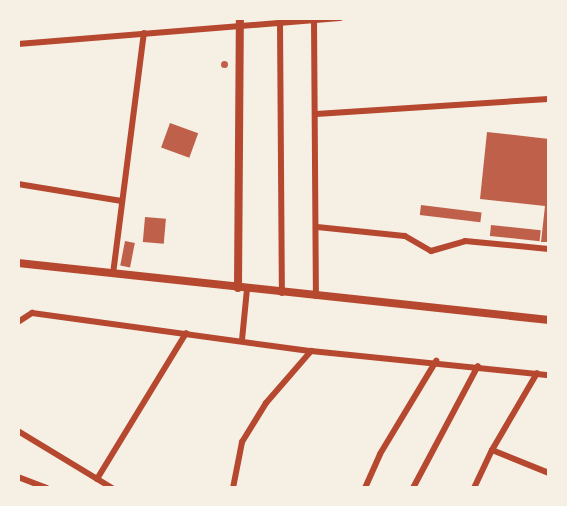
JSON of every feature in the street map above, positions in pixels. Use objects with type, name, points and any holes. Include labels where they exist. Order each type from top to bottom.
[{"type":"street","points":[[18,44],[240,22],[340,18]]},
{"type":"street","points":[[314,20],[316,296]]},
{"type":"street","points":[[238,288],[240,22]]},
{"type":"street","points":[[280,22],[282,293]]},
{"type":"street","points":[[113,274],[144,33]]},
{"type":"street","points":[[316,114],[549,99]]},
{"type":"street","points":[[18,184],[122,201]]},
{"type":"street","points":[[317,227],[405,236],[431,251],[465,241],[549,249]]},
{"type":"street","points":[[18,262],[282,293],[549,320]]},
{"type":"street","points":[[242,340],[247,289]]},
{"type":"street","points":[[18,322],[32,313],[311,351],[436,361],[549,375]]},
{"type":"street","points":[[97,479],[186,333]]},
{"type":"street","points":[[233,488],[242,442],[266,403],[311,351]]},
{"type":"street","points":[[364,488],[380,454],[436,361]]},
{"type":"street","points":[[413,488],[478,366]]},
{"type":"street","points":[[474,488],[492,450],[537,374]]},
{"type":"street","points":[[18,430],[112,488]]},
{"type":"street","points":[[492,450],[549,473]]},
{"type":"street","points":[[18,477],[47,488]]},
{"type":"building","points":[[224,61],[227,64],[224,67],[221,64]]},
{"type":"building","points":[[170,123],[198,133],[189,158],[161,147]]},
{"type":"building","points":[[487,132],[549,139],[549,242],[541,242],[545,206],[480,199]]},
{"type":"building","points":[[421,205],[482,212],[480,222],[420,215]]},
{"type":"building","points":[[145,217],[166,219],[164,244],[143,242]]},
{"type":"building","points":[[491,225],[541,230],[540,241],[490,236]]},
{"type":"building","points":[[125,241],[135,243],[130,267],[120,266]]}]
